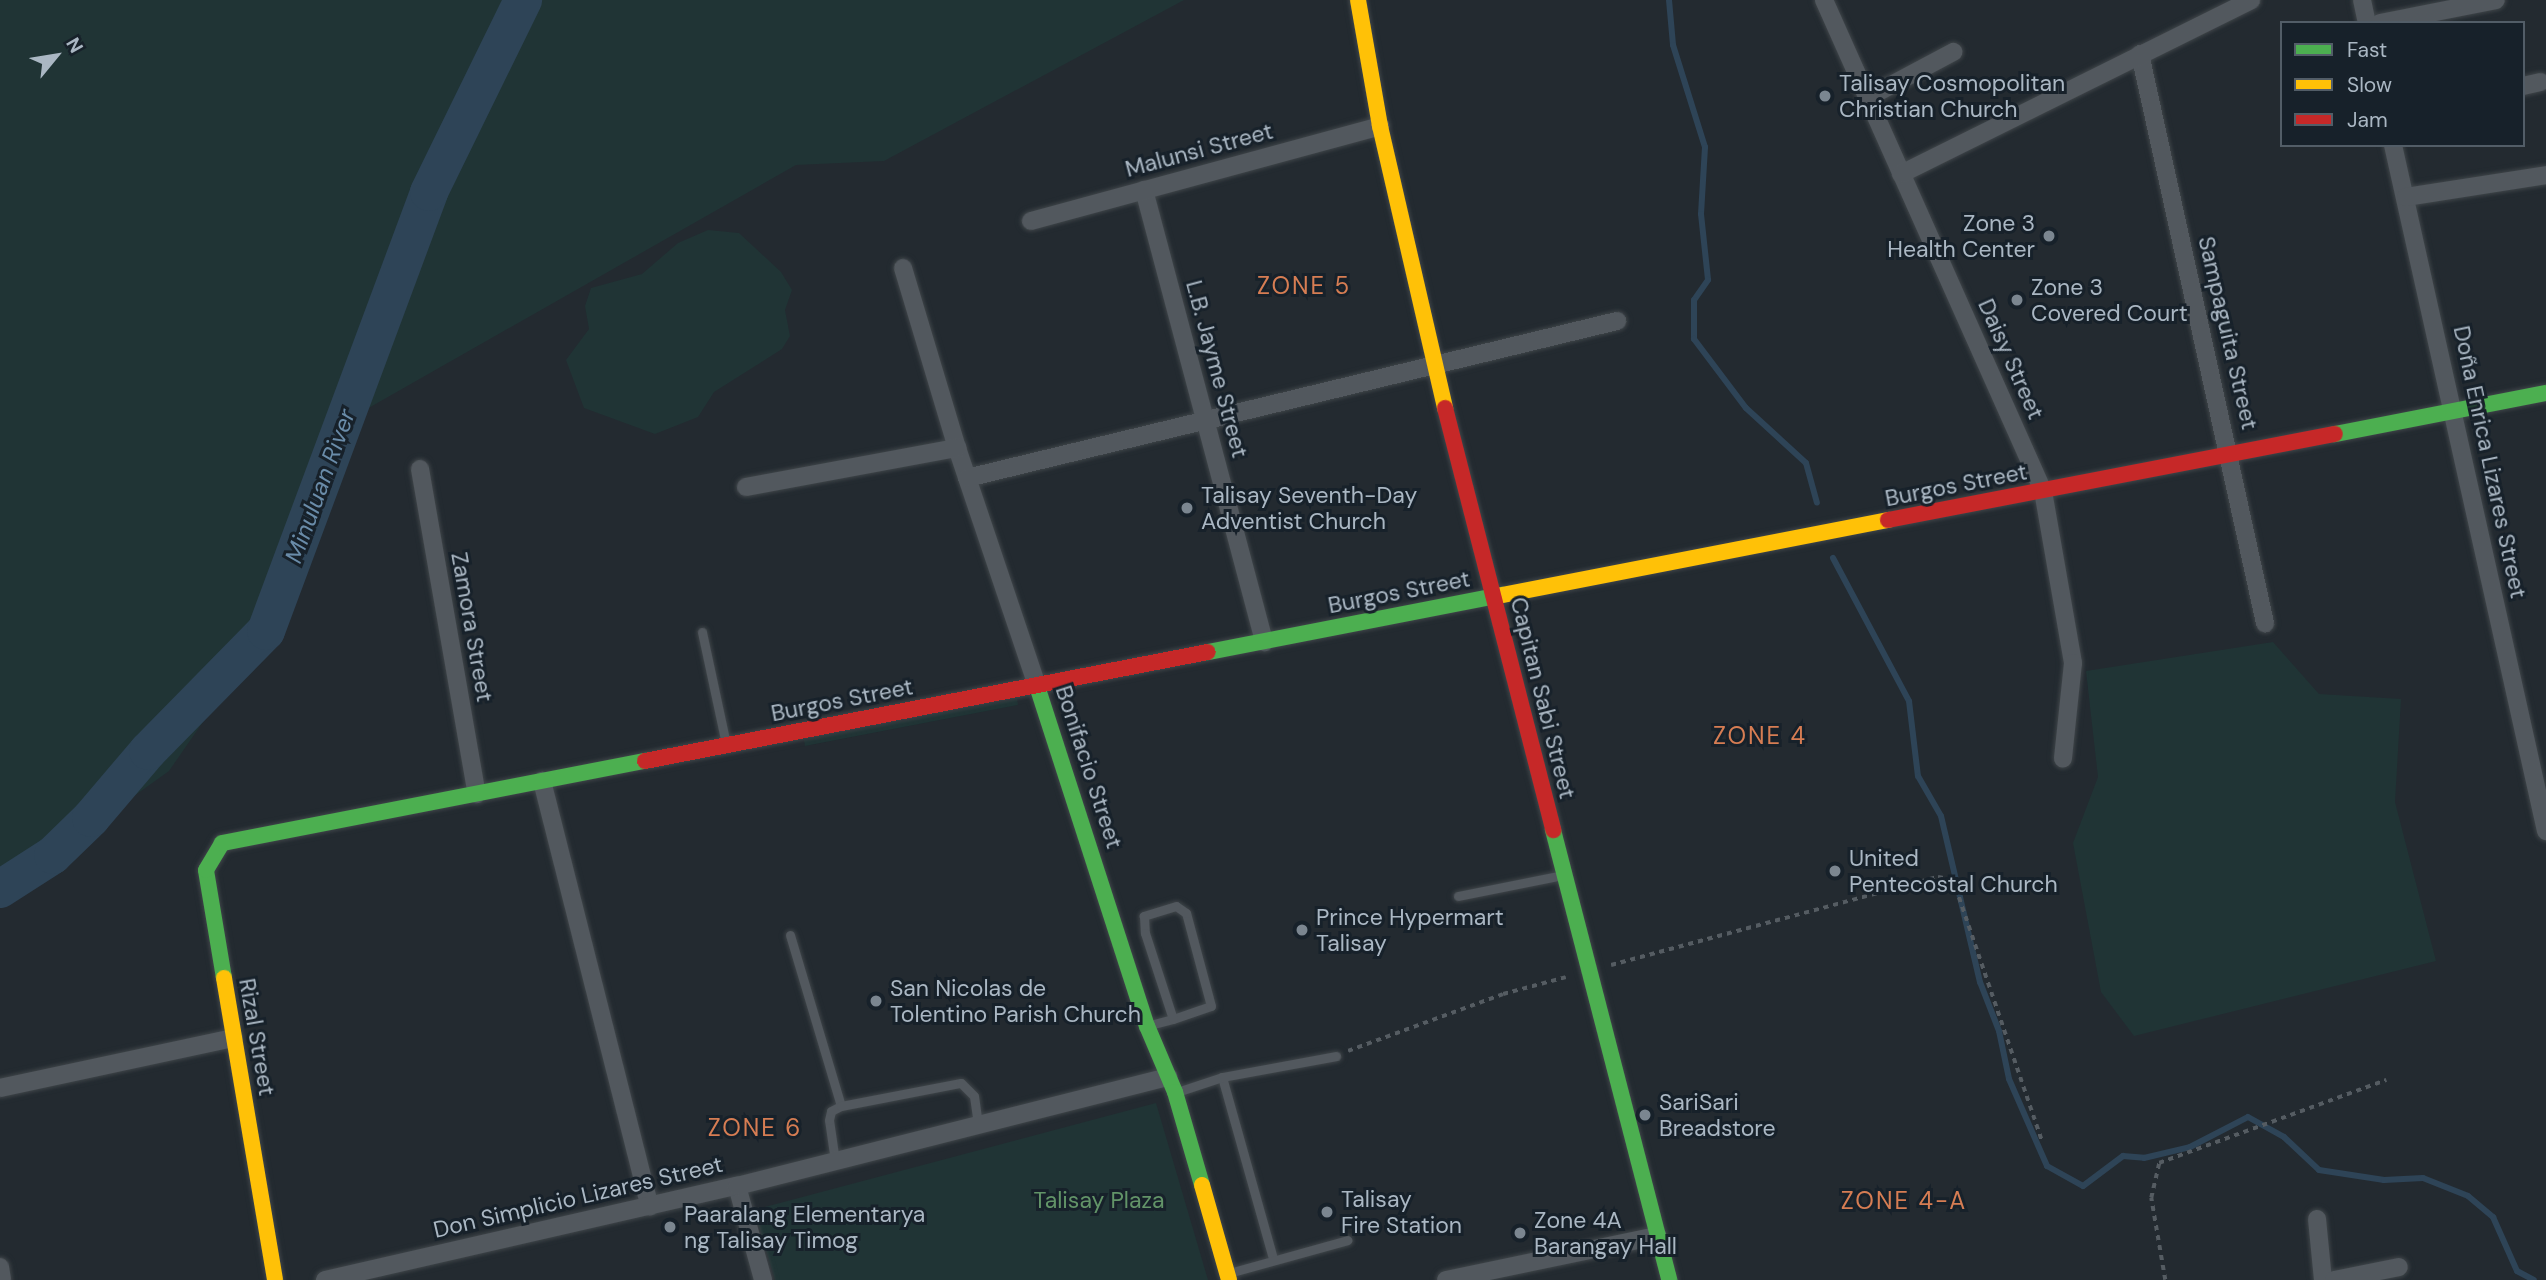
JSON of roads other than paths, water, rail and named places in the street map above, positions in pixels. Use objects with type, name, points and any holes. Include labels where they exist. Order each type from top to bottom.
[{"type":"street","name":"Capitan Sabi Street","points":[[1358,0],[1380,127],[1434,365],[1669,1280]]},
{"type":"street","name":"Daisy Street","points":[[1824,0],[2043,491],[2073,663],[2063,758]]},
{"type":"street","points":[[1901,174],[2251,0]]},
{"type":"street","points":[[2361,0],[2366,21]]},
{"type":"street","points":[[2390,21],[2496,0]]},
{"type":"street","points":[[1867,98],[1952,52]]},
{"type":"street","name":"Sampaguita Street","points":[[2140,54],[2265,623]]},
{"type":"street","name":"Malunsi Street","points":[[1031,221],[1380,127]]},
{"type":"street","name":"Doña Enrica Lizares Street","points":[[2394,147],[2455,411],[2546,831]]},
{"type":"street","points":[[2406,197],[2546,175]]},
{"type":"street","name":"L.B. Jayme Street","points":[[1144,190],[1264,642]]},
{"type":"street","name":"Bonifacio Street","points":[[903,268],[957,448],[1147,1026],[1171,1085],[1228,1277]]},
{"type":"street","points":[[967,478],[1618,321]]},
{"type":"street","name":"Burgos Street","points":[[261,836],[2546,393]]},
{"type":"street","points":[[746,487],[957,448]]},
{"type":"street","name":"Zamora Street","points":[[420,469],[477,794]]},
{"type":"street","points":[[542,781],[650,1207]]},
{"type":"street","name":"Rizal Street","points":[[261,836],[222,844],[206,870],[275,1280]]},
{"type":"street","points":[[0,1088],[234,1038]]},
{"type":"street","name":"Don Simplicio Lizares Street","points":[[325,1280],[650,1207],[978,1125],[1171,1085]]},
{"type":"street","points":[[737,1186],[763,1280]]},
{"type":"street","points":[[2317,1219],[2323,1280]]},
{"type":"street","points":[[1446,1280],[1657,1236]]},
{"type":"street","points":[[0,1267],[2,1280]]},
{"type":"street","points":[[2334,1280],[2399,1267]]},
{"type":"lane","points":[[702,632],[727,746]]},
{"type":"lane","points":[[1458,896],[1565,874]]},
{"type":"lane","points":[[1147,1026],[1173,1019],[1211,1006],[1186,913],[1175,906],[1144,916],[1173,1019]]},
{"type":"lane","points":[[790,935],[841,1106]]},
{"type":"lane","points":[[1171,1085],[1336,1056]]},
{"type":"lane","points":[[1222,1077],[1273,1259]]},
{"type":"lane","points":[[835,1161],[829,1119],[831,1111],[841,1106],[961,1083],[974,1096],[978,1125]]},
{"type":"lane","points":[[1228,1277],[1273,1259],[1348,1240]]},
{"type":"waterway","name":"Minuluan River","points":[[0,889],[53,855],[91,818],[148,751],[266,631],[429,192],[523,0]]},
{"type":"waterway","points":[[1669,0],[1673,45],[1705,147],[1701,214],[1708,280],[1694,300],[1694,339],[1746,408],[1806,463],[1817,503]]},
{"type":"waterway","points":[[1833,558],[1909,701],[1918,776],[1941,816],[1980,982],[1999,1031],[2009,1079],[2047,1166],[2083,1186],[2123,1156],[2144,1158],[2190,1147],[2248,1117],[2284,1137],[2319,1170],[2384,1180],[2423,1178],[2468,1196],[2493,1217],[2517,1271],[2534,1280]]},
{"type":"place","name":"Talisay Cosmopolitan Christian Church","points":[[1825,96]]},
{"type":"place","name":"Zone 3 Health Center","points":[[2049,236]]},
{"type":"place","name":"Zone 3 Covered Court","points":[[2017,300]]},
{"type":"place","name":"Talisay Seventh-Day Adventist Church","points":[[1187,508]]},
{"type":"place","name":"United Pentecostal Church","points":[[1835,871]]},
{"type":"place","name":"Prince Hypermart Talisay","points":[[1302,930]]},
{"type":"place","name":"San Nicolas de Tolentino Parish Church","points":[[876,1001]]},
{"type":"place","name":"SariSari Breadstore","points":[[1645,1115]]},
{"type":"place","name":"Talisay Fire Station","points":[[1327,1212]]},
{"type":"place","name":"Paaralang Elementarya ng Talisay Timog","points":[[670,1227]]},
{"type":"place","name":"Zone 4A Barangay Hall","points":[[1520,1233]]},
{"type":"district","name":"ZONE 5","points":[[1304,286]]},
{"type":"district","name":"ZONE 4","points":[[1760,736]]},
{"type":"district","name":"ZONE 6","points":[[755,1128]]},
{"type":"district","name":"ZONE 4-A","points":[[1904,1201]]},
{"type":"park label","name":"Talisay Plaza","points":[[1099,1200]]}]
